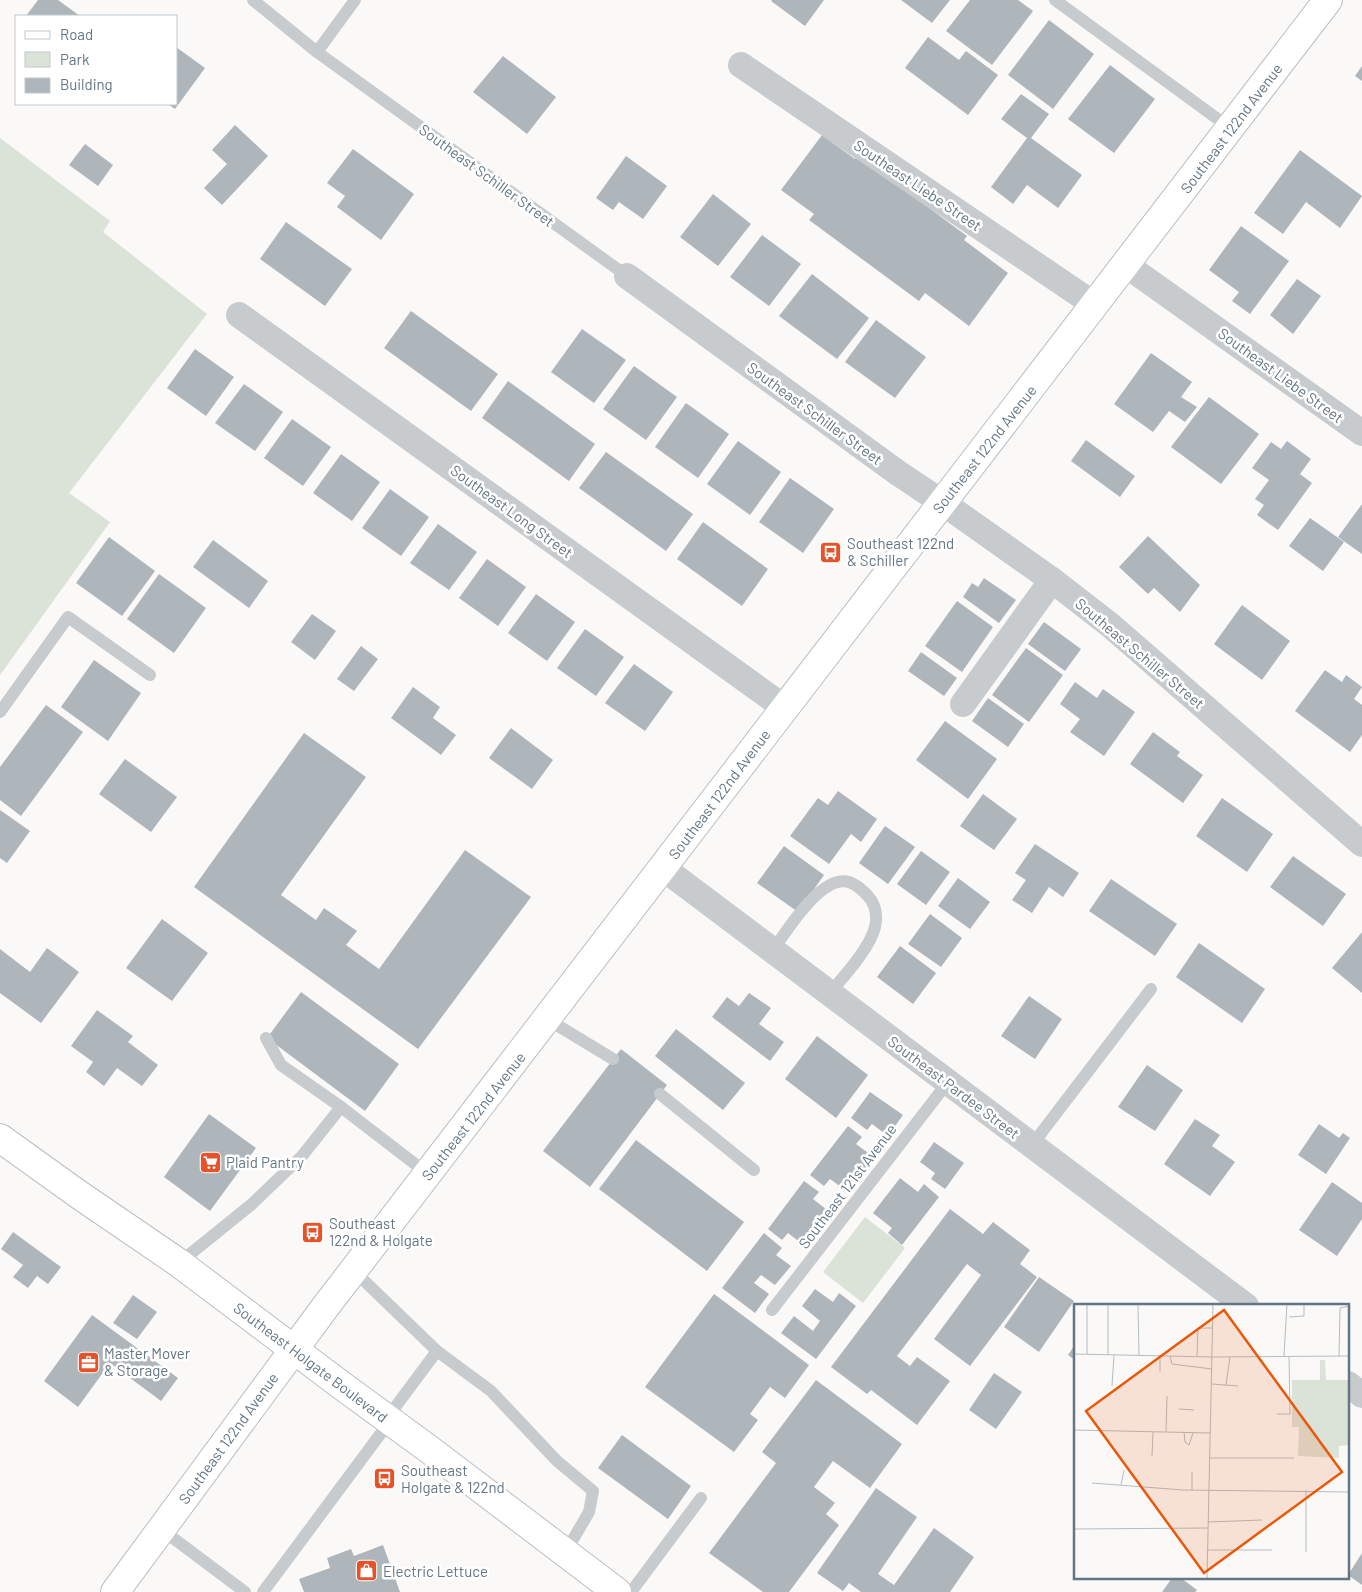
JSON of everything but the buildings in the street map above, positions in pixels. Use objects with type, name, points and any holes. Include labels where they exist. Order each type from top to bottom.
[{"type":"main road","name":"Southeast 122nd Avenue","points":[[115,1592],[293,1349],[1328,0]]},
{"type":"main road","name":"Southeast Holgate Boulevard","points":[[0,1138],[179,1263],[617,1592]]},
{"type":"street","name":"Southeast Liebe Street","points":[[741,65],[1095,305]]},
{"type":"street","name":"Southeast Liebe Street","points":[[1126,265],[1362,433]]},
{"type":"street","name":"Southeast Schiller Street","points":[[627,276],[898,473],[1052,580],[1110,626],[1362,844]]},
{"type":"street","name":"Southeast Long Street","points":[[239,315],[785,708]]},
{"type":"street","points":[[963,704],[1052,580]]},
{"type":"street","name":"Southeast Pardee Street","points":[[663,868],[1243,1304]]},
{"type":"street","points":[[1350,1386],[1362,1395]]},
{"type":"lane","name":"Southeast Schiller Street","points":[[253,0],[318,52],[627,276]]},
{"type":"lane","points":[[318,52],[355,0]]},
{"type":"lane","points":[[1055,0],[1230,128]]},
{"type":"lane","points":[[0,712],[68,617],[150,675]]},
{"type":"lane","points":[[773,950],[819,892],[848,881],[859,887],[871,898],[877,913],[875,928],[868,944],[830,993]]},
{"type":"lane","points":[[1032,1144],[1151,989]]},
{"type":"lane","points":[[548,1019],[613,1059]]},
{"type":"lane","points":[[266,1038],[282,1066],[428,1174]]},
{"type":"lane","name":"Southeast 121st Avenue","points":[[772,1310],[948,1082]]},
{"type":"lane","points":[[660,1094],[754,1170]]},
{"type":"lane","points":[[179,1263],[252,1204],[302,1156],[341,1108]]},
{"type":"lane","points":[[354,1270],[437,1351],[491,1391],[558,1461],[593,1491],[589,1512],[565,1553]]},
{"type":"lane","points":[[263,1592],[437,1351]]},
{"type":"lane","points":[[631,1592],[701,1498]]},
{"type":"lane","points":[[161,1529],[245,1592]]},
{"type":"green space","points":[[0,138],[110,221],[103,232],[207,314],[69,493],[110,522],[0,675]]},
{"type":"green space","points":[[865,1217],[905,1248],[863,1303],[823,1272]]},
{"type":"place","name":"Southeast 122nd & Schiller","points":[[831,552]]},
{"type":"place","name":"Plaid Pantry","points":[[210,1162]]},
{"type":"place","name":"Southeast 122nd & Holgate","points":[[313,1232]]},
{"type":"place","name":"Master Mover & Storage","points":[[88,1362]]},
{"type":"place","name":"Southeast Holgate & 122nd","points":[[385,1479]]},
{"type":"place","name":"Electric Lettuce","points":[[367,1571]]}]
